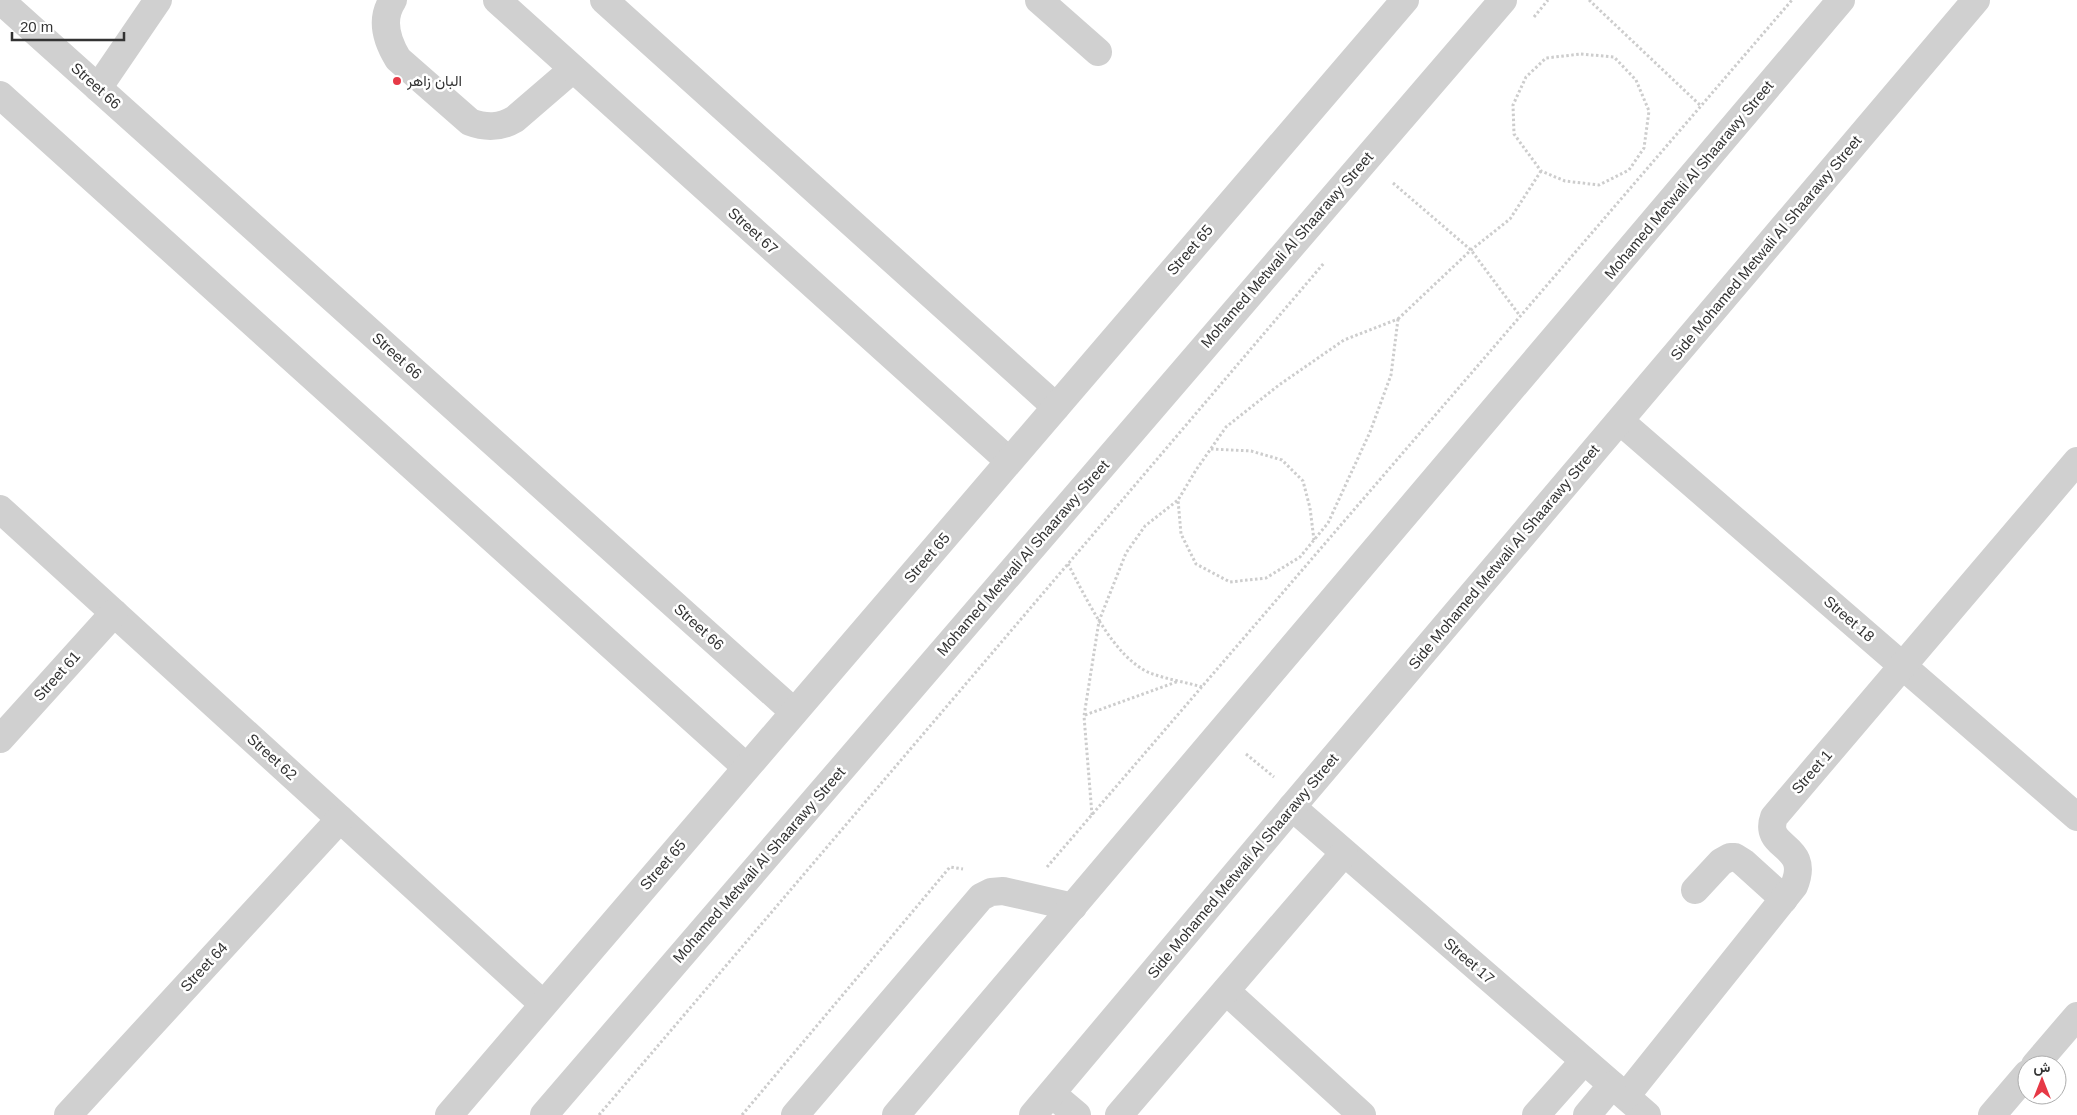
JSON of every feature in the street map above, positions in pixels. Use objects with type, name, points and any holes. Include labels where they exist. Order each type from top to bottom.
[{"type":"street","name":"Street 66","points":[[0,0],[794,712]]},
{"type":"street","points":[[98,88],[158,0]]},
{"type":"street","points":[[393,0],[386,17],[386,32],[390,46],[398,58],[470,122],[481,126],[505,125],[515,119],[573,68]]},
{"type":"street","name":"Street 67","points":[[497,0],[1009,461]]},
{"type":"street","points":[[604,0],[1056,407]]},
{"type":"street","points":[[1038,0],[1098,52]]},
{"type":"street","name":"Street 65","points":[[449,1115],[1405,0]]},
{"type":"street","name":"Mohamed Metwali Al Shaarawy Street","points":[[544,1115],[1503,0]]},
{"type":"street","name":"Mohamed Metwali Al Shaarawy Street","points":[[896,1115],[1841,0]]},
{"type":"street","name":"Side Mohamed Metwali Al Shaarawy Street","points":[[1033,1115],[1976,0]]},
{"type":"street","points":[[4,107],[746,768]]},
{"type":"street","name":"Street 18","points":[[1620,421],[2077,817]]},
{"type":"street","name":"Street 1","points":[[1587,1115],[1619,1091],[1794,886],[1799,868],[1792,851],[1776,839],[1772,832],[1774,817],[2077,461]]},
{"type":"street","name":"Street 62","points":[[0,509],[543,1004]]},
{"type":"street","name":"Street 61","points":[[0,739],[114,613]]},
{"type":"street","name":"Street 17","points":[[1296,802],[1344,853],[1647,1115]]},
{"type":"street","name":"Street 64","points":[[68,1115],[340,819]]},
{"type":"street","points":[[1119,1115],[1344,853]]},
{"type":"street","points":[[1695,890],[1721,862],[1735,858],[1743,862],[1784,899]]},
{"type":"street","points":[[795,1115],[981,898],[991,892],[1003,891],[1073,907]]},
{"type":"street","points":[[1226,991],[1362,1115]]},
{"type":"street","points":[[2044,1055],[2077,1016]]},
{"type":"street","points":[[1536,1115],[1584,1061]]},
{"type":"street","points":[[1992,1115],[2017,1086]]},
{"type":"street","points":[[1052,1094],[1077,1115]]},
{"type":"path","points":[[1530,22],[1548,0]]},
{"type":"path","points":[[1589,0],[1701,106],[1730,130]]},
{"type":"path","points":[[1041,873],[1792,0]]},
{"type":"path","points":[[1581,54],[1614,57],[1636,80],[1650,111],[1644,148],[1629,170],[1599,186],[1565,181],[1541,171],[1514,134],[1513,105],[1526,77],[1546,58],[1581,54]]},
{"type":"path","points":[[1092,815],[1084,716],[1099,621],[1126,553],[1145,526],[1178,500],[1226,427],[1279,386],[1344,340],[1398,319],[1471,250],[1510,219],[1541,171]]},
{"type":"path","points":[[1386,190],[1399,176]]},
{"type":"path","points":[[1393,183],[1471,250],[1520,316]]},
{"type":"path","points":[[599,1115],[1328,259]]},
{"type":"path","points":[[1178,500],[1181,534],[1196,564],[1230,582],[1266,578],[1300,557],[1328,523],[1370,432],[1391,375],[1398,319]]},
{"type":"path","points":[[1210,449],[1251,451],[1282,460],[1303,481],[1310,508],[1314,540]]},
{"type":"path","points":[[1068,564],[1099,621],[1127,658],[1149,672],[1202,687]]},
{"type":"path","points":[[1084,716],[1180,681]]},
{"type":"path","points":[[1220,732],[1296,802]]},
{"type":"path","points":[[742,1115],[950,867],[969,870]]},
{"type":"place","name":"البان زاهر","points":[[397,81]]}]
